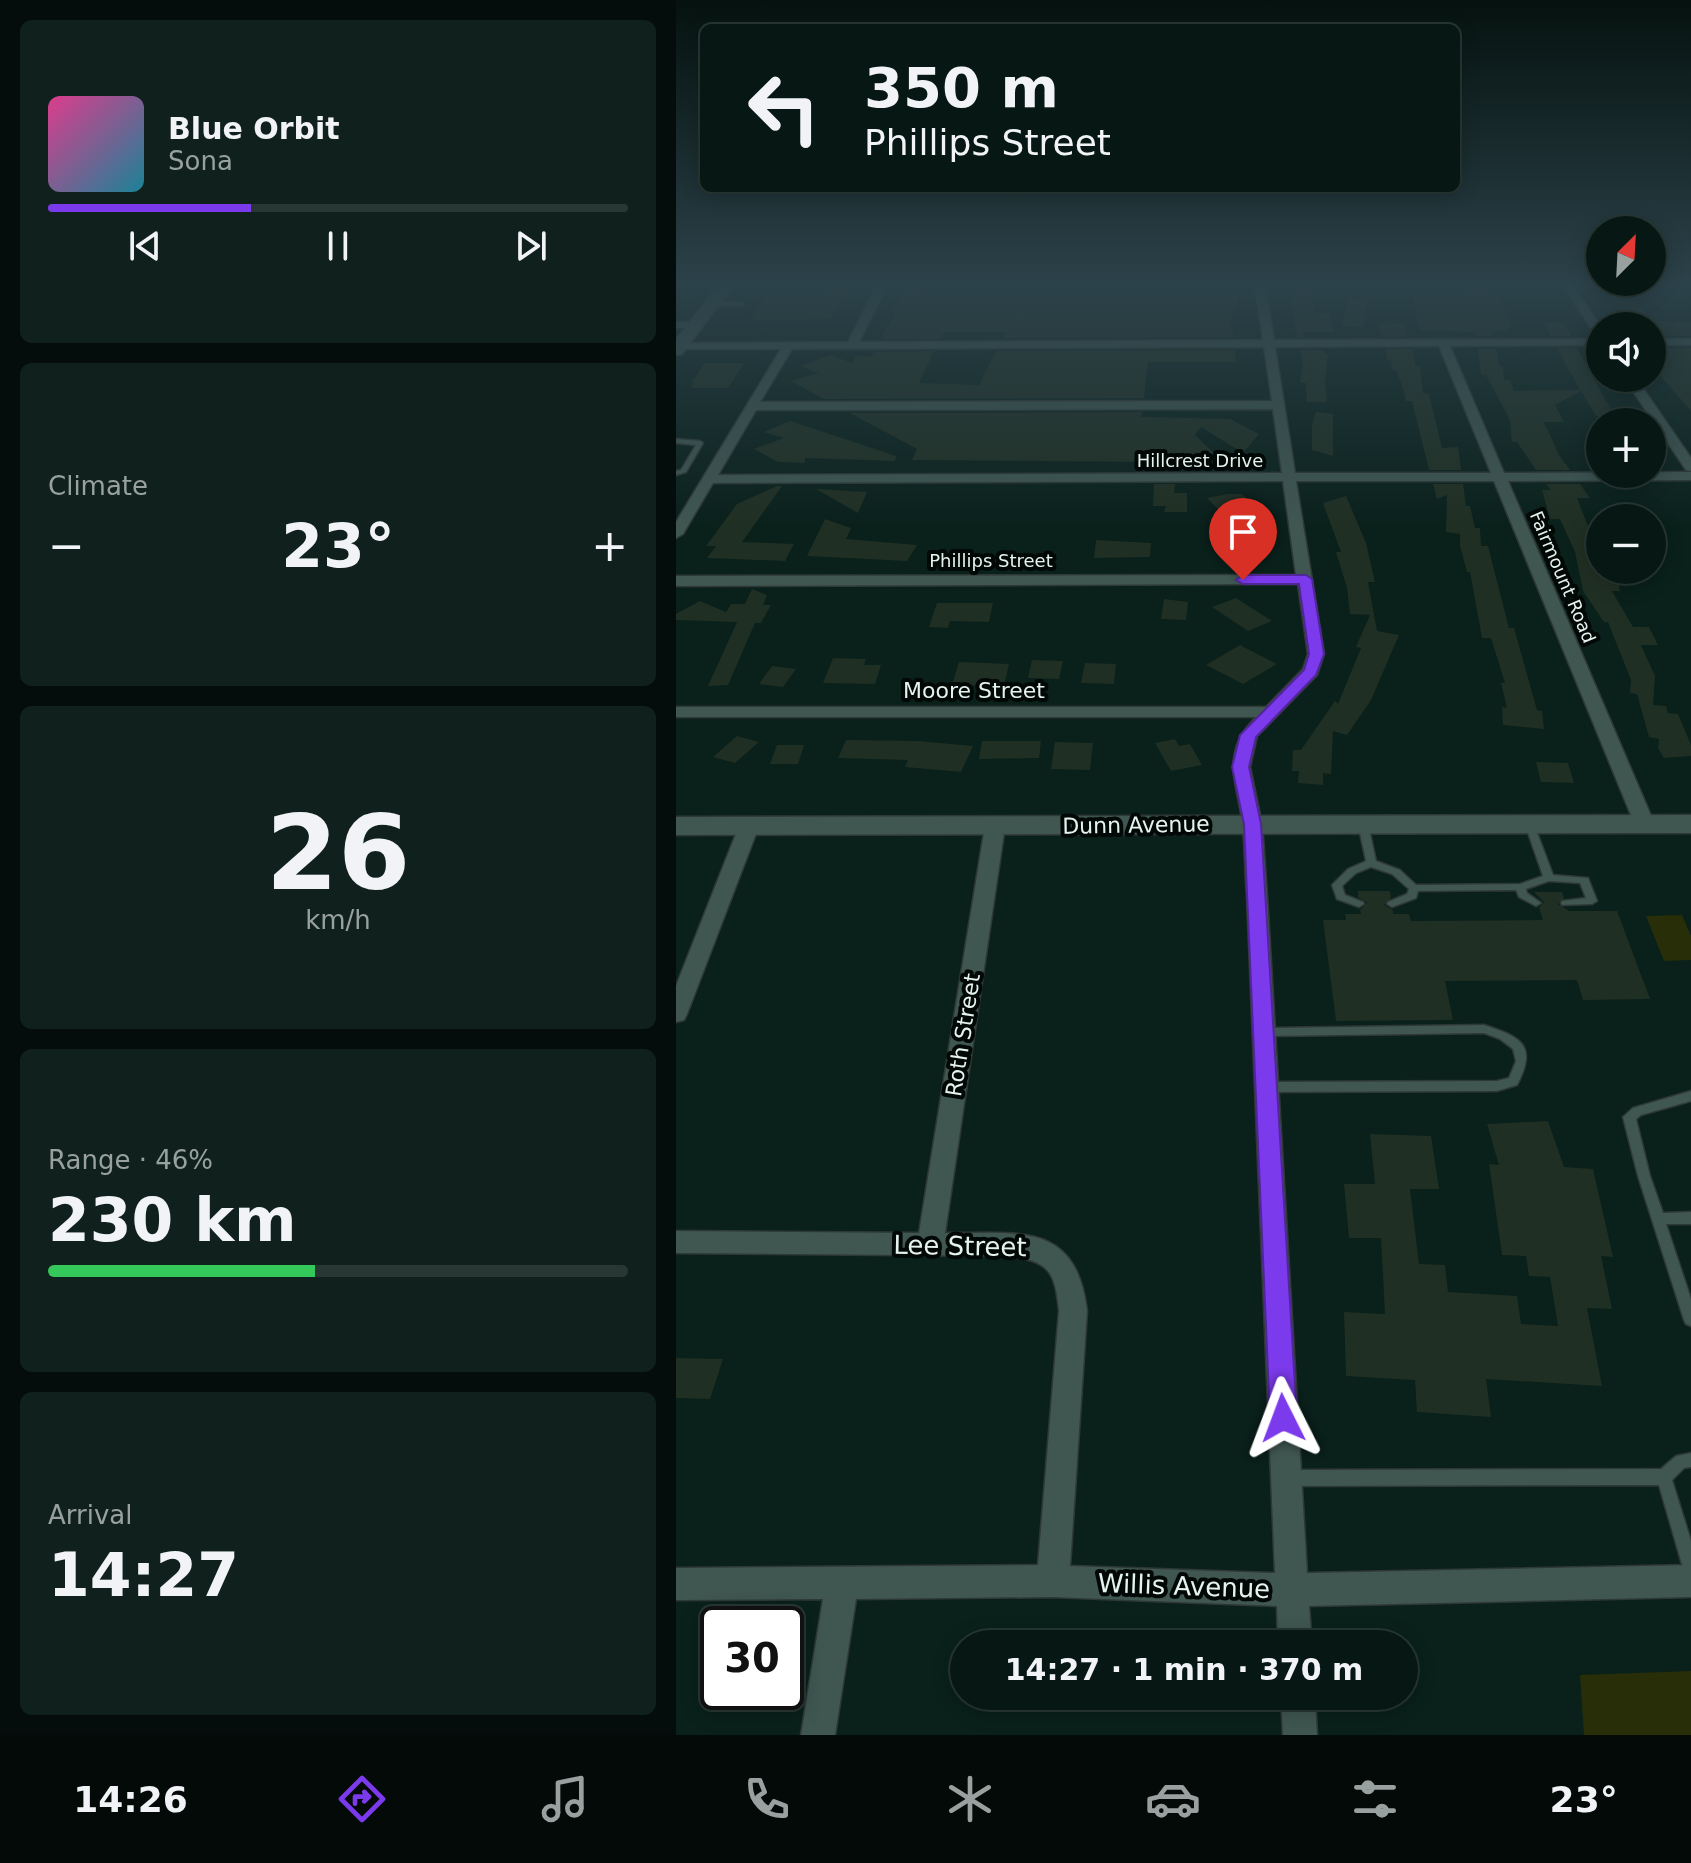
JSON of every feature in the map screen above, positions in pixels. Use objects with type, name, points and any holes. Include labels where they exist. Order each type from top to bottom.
[{"type":"main road","name":"Dunn Avenue","points":[[676,826],[1691,824]]},
{"type":"street","points":[[676,534],[776,366]]},
{"type":"street","points":[[1273,366],[1316,654],[1311,671],[1248,735],[1241,767],[1252,824],[1294,1630]]},
{"type":"street","name":"Fairmount Road","points":[[1453,366],[1645,825]]},
{"type":"street","points":[[1640,392],[1691,467]]},
{"type":"street","points":[[751,406],[1279,405]]},
{"type":"street","name":"Hillcrest Drive","points":[[708,479],[1691,476]]},
{"type":"street","name":"Phillips Street","points":[[676,581],[1306,579]]},
{"type":"street","name":"Moore Street","points":[[676,712],[1271,712]]},
{"type":"street","points":[[676,1014],[749,826]]},
{"type":"street","name":"Roth Street","points":[[930,1244],[995,826]]},
{"type":"street","name":"Lee Street","points":[[676,1242],[1040,1248],[1059,1260],[1071,1285],[1073,1311],[1053,1581]]},
{"type":"street","name":"Willis Avenue","points":[[676,1584],[1053,1581],[1292,1590],[1691,1581]]},
{"type":"street","points":[[818,1735],[842,1583]]},
{"type":"street","points":[[1299,1710],[1300,1735]]},
{"type":"lane","points":[[676,441],[700,443],[684,471],[676,473]]},
{"type":"lane","points":[[1363,824],[1371,863]]},
{"type":"lane","points":[[1530,824],[1549,878]]},
{"type":"lane","points":[[1359,904],[1341,897],[1337,885],[1352,871],[1371,863],[1396,872],[1414,888],[1520,887],[1549,878],[1584,880],[1592,901],[1566,903]]},
{"type":"lane","points":[[1520,887],[1523,895],[1536,903]]},
{"type":"lane","points":[[1392,904],[1412,896],[1414,888]]},
{"type":"lane","points":[[1263,1032],[1484,1029],[1506,1035],[1520,1048],[1522,1059],[1513,1082],[1497,1086],[1266,1087]]},
{"type":"lane","points":[[1691,1096],[1637,1111],[1629,1117],[1691,1320]]},
{"type":"lane","points":[[1658,1219],[1691,1218]]},
{"type":"lane","points":[[1286,1478],[1664,1477],[1681,1461],[1691,1460]]},
{"type":"lane","points":[[1664,1477],[1691,1568]]},
{"type":"green space","points":[[1682,915],[1691,936],[1691,960],[1664,961],[1646,916]]},
{"type":"green space","points":[[1691,1671],[1691,1735],[1584,1735],[1580,1675]]},
{"type":"building","points":[[703,366],[742,366],[728,388],[691,388],[694,383],[691,383]]},
{"type":"building","points":[[800,366],[927,366],[919,383],[979,385],[989,366],[1148,366],[1144,398],[824,399],[791,381],[819,373]]},
{"type":"building","points":[[1303,366],[1327,366],[1327,402],[1307,402],[1306,383],[1300,383]]},
{"type":"building","points":[[1392,366],[1420,366],[1423,393],[1429,394],[1442,448],[1458,447],[1461,470],[1429,470],[1412,401],[1406,401],[1396,370],[1392,370]]},
{"type":"building","points":[[1480,366],[1503,366],[1504,380],[1510,380],[1514,391],[1580,390],[1567,366],[1586,366],[1586,392],[1601,392],[1610,408],[1591,408],[1581,391],[1555,405],[1564,422],[1544,422],[1559,455],[1570,470],[1536,470],[1517,442],[1512,442],[1510,420],[1486,375],[1481,375]]},
{"type":"building","points":[[1666,366],[1691,366],[1691,411],[1666,382]]},
{"type":"building","points":[[1142,412],[1141,417],[1230,419],[1259,434],[1243,453],[1201,427],[1195,435],[1223,462],[1179,458],[1177,470],[1155,470],[1155,462],[912,460],[917,449],[850,413]]},
{"type":"building","points":[[1316,412],[1333,414],[1333,456],[1312,450],[1312,425]]},
{"type":"building","points":[[790,421],[896,456],[895,461],[805,458],[805,463],[778,462],[754,449],[784,438],[764,432]]},
{"type":"building","points":[[1154,484],[1175,484],[1174,493],[1187,493],[1187,512],[1164,512],[1166,506],[1153,506]]},
{"type":"building","points":[[1433,484],[1463,484],[1466,506],[1470,506],[1475,528],[1480,528],[1481,546],[1488,546],[1509,628],[1514,628],[1537,710],[1542,711],[1544,729],[1503,725],[1502,707],[1507,708],[1501,683],[1505,683],[1491,638],[1482,638],[1470,572],[1467,572],[1460,546],[1460,534],[1446,532],[1447,495],[1437,499]]},
{"type":"building","points":[[1546,484],[1580,484],[1590,498],[1577,498],[1586,521],[1586,584],[1619,584],[1620,591],[1612,591],[1633,627],[1649,627],[1658,645],[1641,645],[1655,676],[1653,705],[1666,706],[1668,713],[1678,714],[1691,745],[1691,756],[1664,758],[1658,748],[1659,739],[1649,737],[1637,694],[1630,693],[1631,680],[1608,622],[1604,622],[1583,591],[1575,552],[1560,519],[1550,519],[1542,490],[1551,490]]},
{"type":"building","points":[[782,486],[742,542],[794,544],[785,561],[707,558],[716,546],[706,546],[737,504]]},
{"type":"building","points":[[816,489],[867,492],[858,513]]},
{"type":"building","points":[[1242,494],[1259,510],[1226,517],[1207,498]]},
{"type":"building","points":[[1346,496],[1366,543],[1375,582],[1368,582],[1377,631],[1399,635],[1371,700],[1347,735],[1333,731],[1331,774],[1323,773],[1323,785],[1298,783],[1299,771],[1292,771],[1293,750],[1301,750],[1335,701],[1338,704],[1361,648],[1356,647],[1370,615],[1350,614],[1347,588],[1336,552],[1341,552],[1323,503]]},
{"type":"building","points":[[825,519],[851,528],[846,539],[917,545],[907,561],[807,556]]},
{"type":"building","points":[[1096,540],[1151,543],[1150,557],[1094,558]]},
{"type":"building","points":[[752,589],[767,595],[763,605],[771,605],[761,623],[755,623],[728,685],[708,686],[737,622],[676,620],[676,614],[700,601],[726,612],[731,604],[745,604]]},
{"type":"building","points":[[1236,598],[1272,621],[1248,631],[1212,607]]},
{"type":"building","points":[[1164,599],[1188,602],[1186,620],[1161,619]]},
{"type":"building","points":[[937,603],[993,603],[989,622],[950,621],[948,628],[929,627]]},
{"type":"building","points":[[1240,645],[1277,664],[1243,684],[1206,665]]},
{"type":"building","points":[[833,658],[866,659],[864,665],[881,665],[875,684],[823,683]]},
{"type":"building","points":[[1032,660],[1063,661],[1059,679],[1028,678]]},
{"type":"building","points":[[959,662],[1009,664],[1004,686],[952,685]]},
{"type":"building","points":[[1085,663],[1116,664],[1114,684],[1081,683]]},
{"type":"building","points":[[772,666],[796,669],[783,687],[759,684]]},
{"type":"building","points":[[737,736],[759,742],[735,763],[713,757]]},
{"type":"building","points":[[1175,739],[1179,746],[1190,744],[1202,765],[1171,771],[1155,743]]},
{"type":"building","points":[[846,740],[973,746],[961,772],[905,767],[908,760],[838,758]]},
{"type":"building","points":[[982,741],[1041,741],[1039,758],[979,759]]},
{"type":"building","points":[[1055,742],[1093,743],[1090,770],[1051,769]]},
{"type":"building","points":[[777,745],[804,745],[798,764],[770,764]]},
{"type":"building","points":[[1536,762],[1568,763],[1574,783],[1541,782]]},
{"type":"building","points":[[1358,891],[1390,891],[1391,898],[1384,905],[1393,910],[1393,914],[1409,914],[1411,921],[1543,920],[1539,908],[1544,902],[1534,892],[1562,892],[1564,898],[1558,904],[1569,911],[1617,911],[1650,999],[1583,1000],[1577,980],[1445,981],[1453,1020],[1336,1021],[1323,920],[1346,920],[1345,914],[1361,914],[1360,910],[1367,903],[1358,897]]},
{"type":"building","points":[[1548,1121],[1564,1167],[1593,1169],[1613,1257],[1601,1256],[1612,1309],[1587,1308],[1602,1386],[1486,1379],[1491,1417],[1417,1412],[1415,1380],[1346,1376],[1344,1312],[1385,1314],[1381,1238],[1349,1238],[1344,1184],[1375,1184],[1370,1134],[1431,1136],[1439,1189],[1410,1189],[1419,1264],[1445,1265],[1448,1292],[1517,1296],[1521,1324],[1558,1326],[1550,1277],[1529,1276],[1526,1256],[1502,1255],[1489,1164],[1499,1165],[1487,1124]]},
{"type":"building","points":[[676,1358],[723,1359],[710,1399],[676,1398]]},
{"type":"route","points":[[1243,580],[1306,579],[1316,654],[1311,671],[1248,735],[1241,767],[1252,824],[1257,895],[1283,1418]]}]
